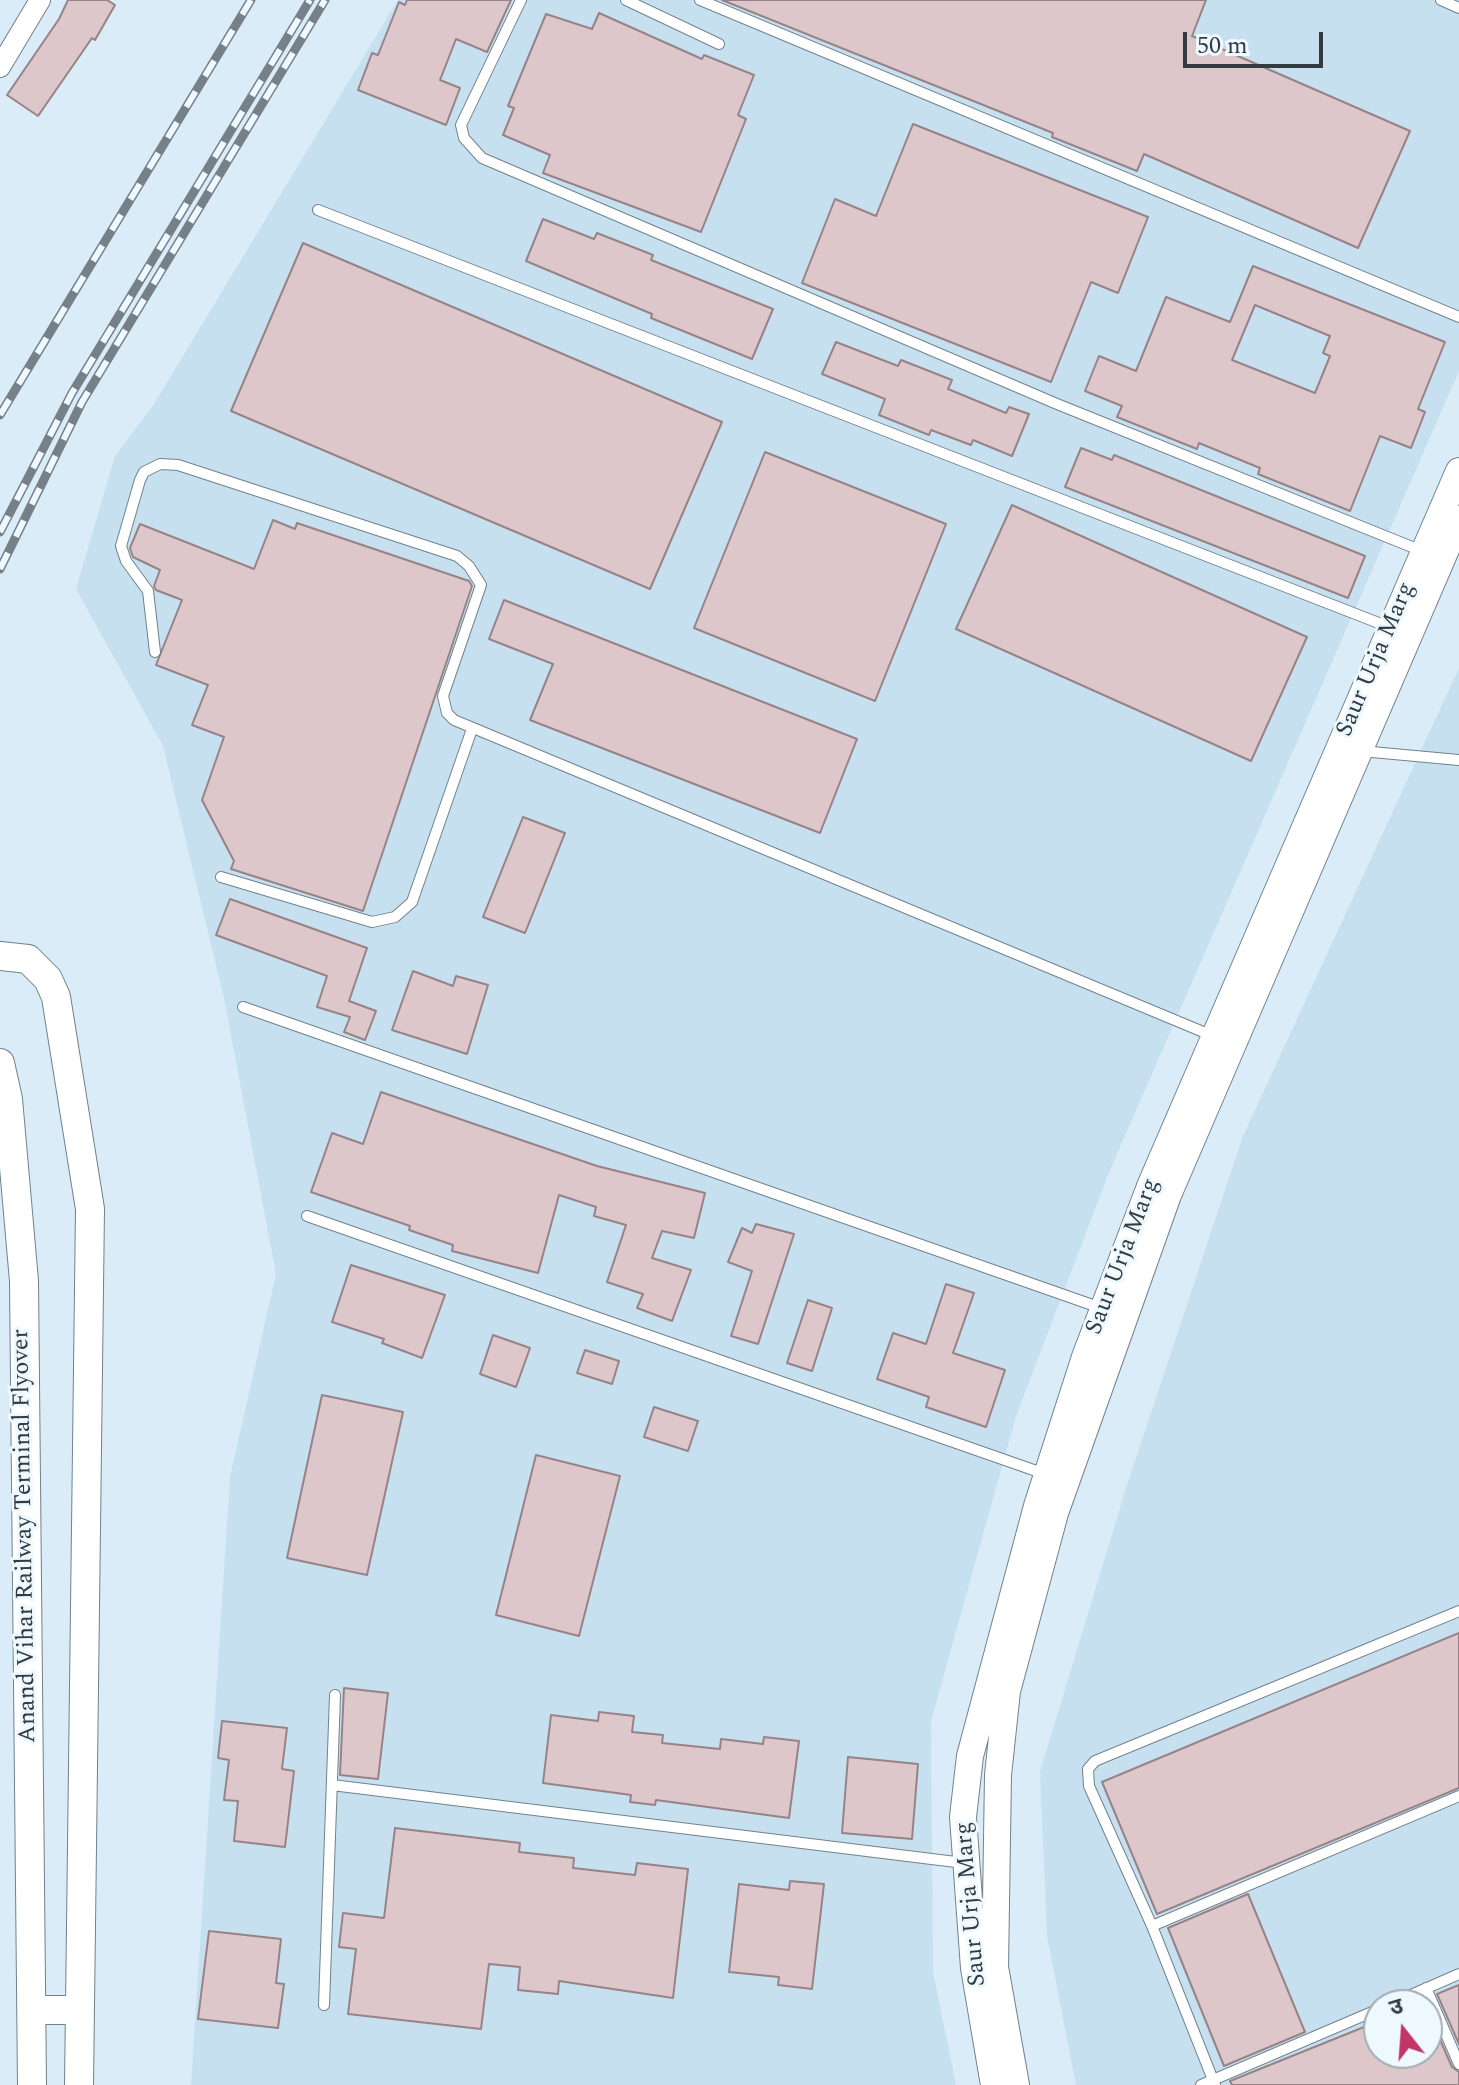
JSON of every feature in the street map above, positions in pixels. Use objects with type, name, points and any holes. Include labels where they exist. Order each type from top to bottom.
[{"type":"main road","points":[[0,956],[28,959],[48,979],[56,997],[90,1209],[79,2085]]},
{"type":"main road","name":"Anand Vihar Railway Terminal Flyover","points":[[0,1063],[8,1099],[24,1281],[32,2085]]},
{"type":"main road","points":[[32,2010],[80,2010]]},
{"type":"street","points":[[0,67],[40,0]]},
{"type":"street","name":"Saur Urja Marg","points":[[994,2085],[974,1968],[963,1817],[970,1756],[1047,1475],[1088,1387],[1168,1195],[1349,749],[1391,628],[1457,479]]},
{"type":"street","name":"Saur Urja Marg","points":[[1016,2085],[995,1967],[993,1924],[998,1775],[1007,1691],[1088,1387],[1103,1309],[1151,1184],[1214,1037],[1459,519]]},
{"type":"lane","points":[[521,0],[461,125],[464,138],[482,158],[1043,398],[1424,552]]},
{"type":"lane","points":[[626,0],[719,44]]},
{"type":"lane","points":[[700,0],[1459,317]]},
{"type":"lane","points":[[1441,0],[1459,8]]},
{"type":"lane","points":[[318,210],[1391,628]]},
{"type":"lane","points":[[155,652],[148,591],[122,553],[121,539],[144,472],[167,463],[457,556],[469,566],[481,585],[443,696],[447,713],[472,729],[1214,1037]]},
{"type":"lane","points":[[221,877],[372,922],[395,917],[412,902],[472,729]]},
{"type":"lane","points":[[1349,749],[1459,760]]},
{"type":"lane","points":[[243,1007],[1103,1309]]},
{"type":"lane","points":[[307,1216],[1047,1475]]},
{"type":"lane","points":[[1214,2083],[1152,1926],[1089,1786],[1088,1769],[1095,1761],[1459,1611]]},
{"type":"lane","points":[[324,2005],[335,1695]]},
{"type":"lane","points":[[332,1785],[964,1863]]},
{"type":"lane","points":[[1152,1926],[1459,1796]]},
{"type":"lane","points":[[1459,1974],[1426,1988],[1459,2064]]},
{"type":"lane","points":[[1201,2085],[1214,2083],[1363,2016]]},
{"type":"shaded area","points":[[398,0],[1459,0],[1459,371],[1110,1170],[1016,1416],[931,1721],[933,1972],[956,2085],[191,2085],[230,1477],[276,1274],[224,998],[163,746],[76,589],[115,456],[154,404]]},
{"type":"shaded area","points":[[1459,668],[1459,2085],[1076,2085],[1047,1936],[1040,1772],[1127,1485],[1243,1136]]},
{"type":"building","points":[[68,0],[107,0],[115,5],[95,40],[92,38],[38,116],[7,95],[59,19]]},
{"type":"building","points":[[407,0],[511,0],[487,52],[456,39],[440,80],[460,88],[446,125],[358,90],[372,53],[378,55],[399,2],[405,5]]},
{"type":"building","points":[[722,0],[1206,0],[1192,36],[1410,131],[1358,248],[1144,154],[1137,171],[1052,137],[1053,133]]},
{"type":"building","points":[[599,13],[702,59],[704,55],[754,75],[738,115],[746,119],[701,232],[543,173],[550,155],[503,135],[514,108],[508,106],[546,14],[592,29]]},
{"type":"building","points":[[913,124],[1148,217],[1118,293],[1091,282],[1051,382],[802,283],[835,199],[876,216]]},
{"type":"building","points":[[543,219],[594,239],[597,233],[653,255],[651,260],[773,309],[752,359],[651,318],[652,314],[526,261]]},
{"type":"building","points":[[303,243],[722,422],[650,589],[231,411]]},
{"type":"building","points":[[1253,266],[1445,342],[1418,409],[1425,412],[1411,448],[1380,436],[1350,511],[1258,474],[1260,468],[1199,443],[1197,449],[1117,417],[1122,406],[1085,391],[1099,356],[1136,371],[1166,297],[1230,322]],"holes":[[[1255,305],[1330,336],[1323,353],[1330,356],[1315,393],[1232,360]]]},
{"type":"building","points":[[836,342],[898,366],[901,360],[952,380],[948,389],[1006,413],[1009,407],[1029,414],[1012,456],[973,440],[971,445],[931,430],[929,435],[879,415],[885,399],[822,374]]},
{"type":"building","points":[[1081,448],[1112,460],[1114,455],[1365,556],[1348,598],[1065,487]]},
{"type":"building","points":[[765,452],[946,524],[875,701],[694,628]]},
{"type":"building","points":[[1012,505],[1307,637],[1251,761],[956,629]]},
{"type":"building","points":[[273,520],[295,529],[297,523],[469,581],[472,586],[363,911],[231,869],[234,861],[202,800],[224,737],[192,725],[208,685],[156,665],[182,600],[156,590],[154,586],[160,570],[133,557],[130,548],[140,524],[254,569]]},
{"type":"building","points":[[504,600],[857,739],[820,833],[530,720],[553,664],[489,639]]},
{"type":"building","points":[[523,817],[565,833],[525,933],[483,917]]},
{"type":"building","points":[[230,899],[367,948],[349,1001],[376,1011],[365,1040],[344,1032],[350,1017],[317,1007],[327,976],[216,935]]},
{"type":"building","points":[[413,971],[453,986],[456,976],[488,985],[467,1054],[392,1030]]},
{"type":"building","points":[[381,1092],[597,1166],[705,1193],[694,1238],[662,1231],[652,1258],[691,1270],[672,1321],[637,1308],[643,1294],[607,1282],[626,1225],[594,1216],[596,1207],[559,1195],[538,1273],[452,1251],[453,1245],[409,1230],[410,1226],[311,1192],[332,1133],[363,1144]]},
{"type":"building","points":[[756,1224],[794,1234],[758,1344],[731,1336],[752,1271],[728,1262],[742,1228],[752,1233]]},
{"type":"building","points":[[351,1265],[445,1295],[422,1358],[382,1343],[384,1339],[332,1322]]},
{"type":"building","points":[[946,1284],[974,1293],[953,1353],[1005,1370],[986,1427],[926,1407],[929,1397],[877,1379],[893,1333],[926,1344]]},
{"type":"building","points":[[808,1300],[832,1308],[812,1371],[787,1363]]},
{"type":"building","points":[[493,1335],[530,1348],[516,1387],[480,1374]]},
{"type":"building","points":[[585,1350],[619,1361],[612,1384],[577,1373]]},
{"type":"building","points":[[322,1395],[403,1412],[367,1575],[287,1558]]},
{"type":"building","points":[[654,1407],[698,1421],[688,1451],[644,1437]]},
{"type":"building","points":[[536,1455],[620,1476],[579,1636],[496,1615]]},
{"type":"building","points":[[1459,1633],[1459,1788],[1157,1914],[1102,1782]]},
{"type":"building","points":[[344,1688],[388,1693],[378,1779],[340,1775]]},
{"type":"building","points":[[599,1712],[634,1716],[632,1732],[663,1735],[662,1743],[720,1749],[721,1739],[763,1744],[764,1737],[799,1741],[789,1818],[656,1800],[655,1805],[630,1802],[631,1795],[543,1783],[551,1715],[598,1721]]},
{"type":"building","points":[[222,1721],[287,1728],[282,1769],[294,1771],[285,1847],[234,1841],[238,1801],[224,1800],[229,1760],[218,1758]]},
{"type":"building","points":[[848,1757],[918,1764],[912,1839],[842,1833]]},
{"type":"building","points":[[395,1828],[520,1843],[519,1852],[574,1858],[573,1868],[635,1875],[637,1863],[688,1869],[673,1998],[559,1981],[558,1994],[518,1990],[520,1967],[489,1964],[481,2029],[348,2014],[356,1949],[339,1947],[343,1913],[384,1918]]},
{"type":"building","points":[[790,1881],[824,1884],[812,1989],[778,1985],[779,1977],[729,1972],[739,1884],[789,1890]]},
{"type":"building","points":[[1248,1894],[1305,2032],[1224,2066],[1168,1928]]},
{"type":"building","points":[[209,1931],[281,1939],[276,1983],[284,1984],[278,2028],[198,2019]]},
{"type":"building","points":[[1459,1985],[1459,2044],[1443,2008],[1443,1992]]},
{"type":"building","points":[[1363,2027],[1363,2069],[1443,2069],[1443,2046],[1452,2067],[1459,2072],[1459,2085],[1232,2085],[1230,2081]]},
{"type":"railway","points":[[0,415],[251,0]]},
{"type":"railway","points":[[0,532],[72,393],[310,0]]},
{"type":"railway","points":[[0,569],[82,402],[325,0]]}]
